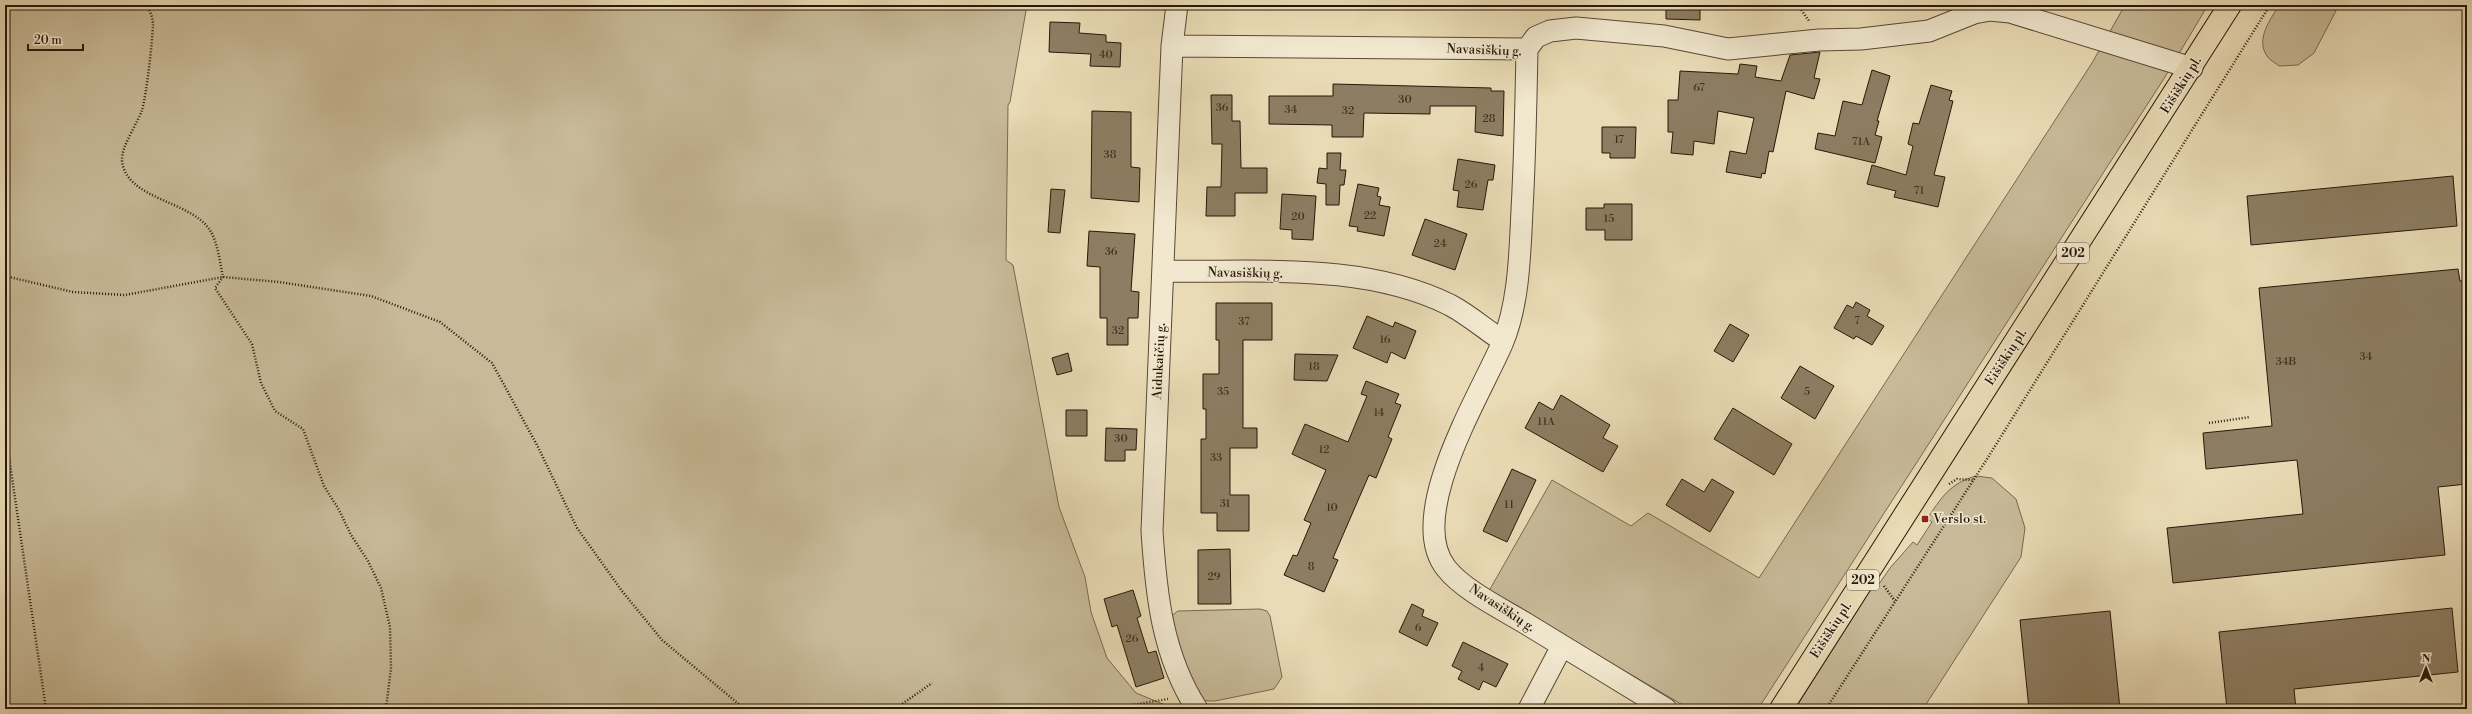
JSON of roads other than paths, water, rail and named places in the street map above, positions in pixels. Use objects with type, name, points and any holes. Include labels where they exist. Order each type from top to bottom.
[{"type":"main road","name":"Eišiškių pl.","points":[[1781,709],[2192,68],[2230,5]]},
{"type":"street","name":"Aidukaičių g.","points":[[1177,5],[1172,46],[1164,271],[1152,531],[1156,593],[1164,631],[1192,701]]},
{"type":"street","points":[[1527,49],[1536,37],[1550,30],[1576,28],[1664,36],[1728,49],[1819,40],[1860,39],[1929,31],[1974,13],[1990,10],[2010,12],[2192,68]]},
{"type":"street","name":"Navasiškių g.","points":[[1172,46],[1527,49],[1520,261],[1503,341],[1442,476],[1434,504],[1433,529],[1437,550],[1446,568],[1476,594],[1666,709]]},
{"type":"street","name":"Navasiškių g.","points":[[1164,271],[1338,274],[1394,284],[1452,306],[1503,341]]},
{"type":"street","points":[[1529,709],[1562,646]]},
{"type":"place","name":"Verslo st.","points":[[1925,519]]}]
